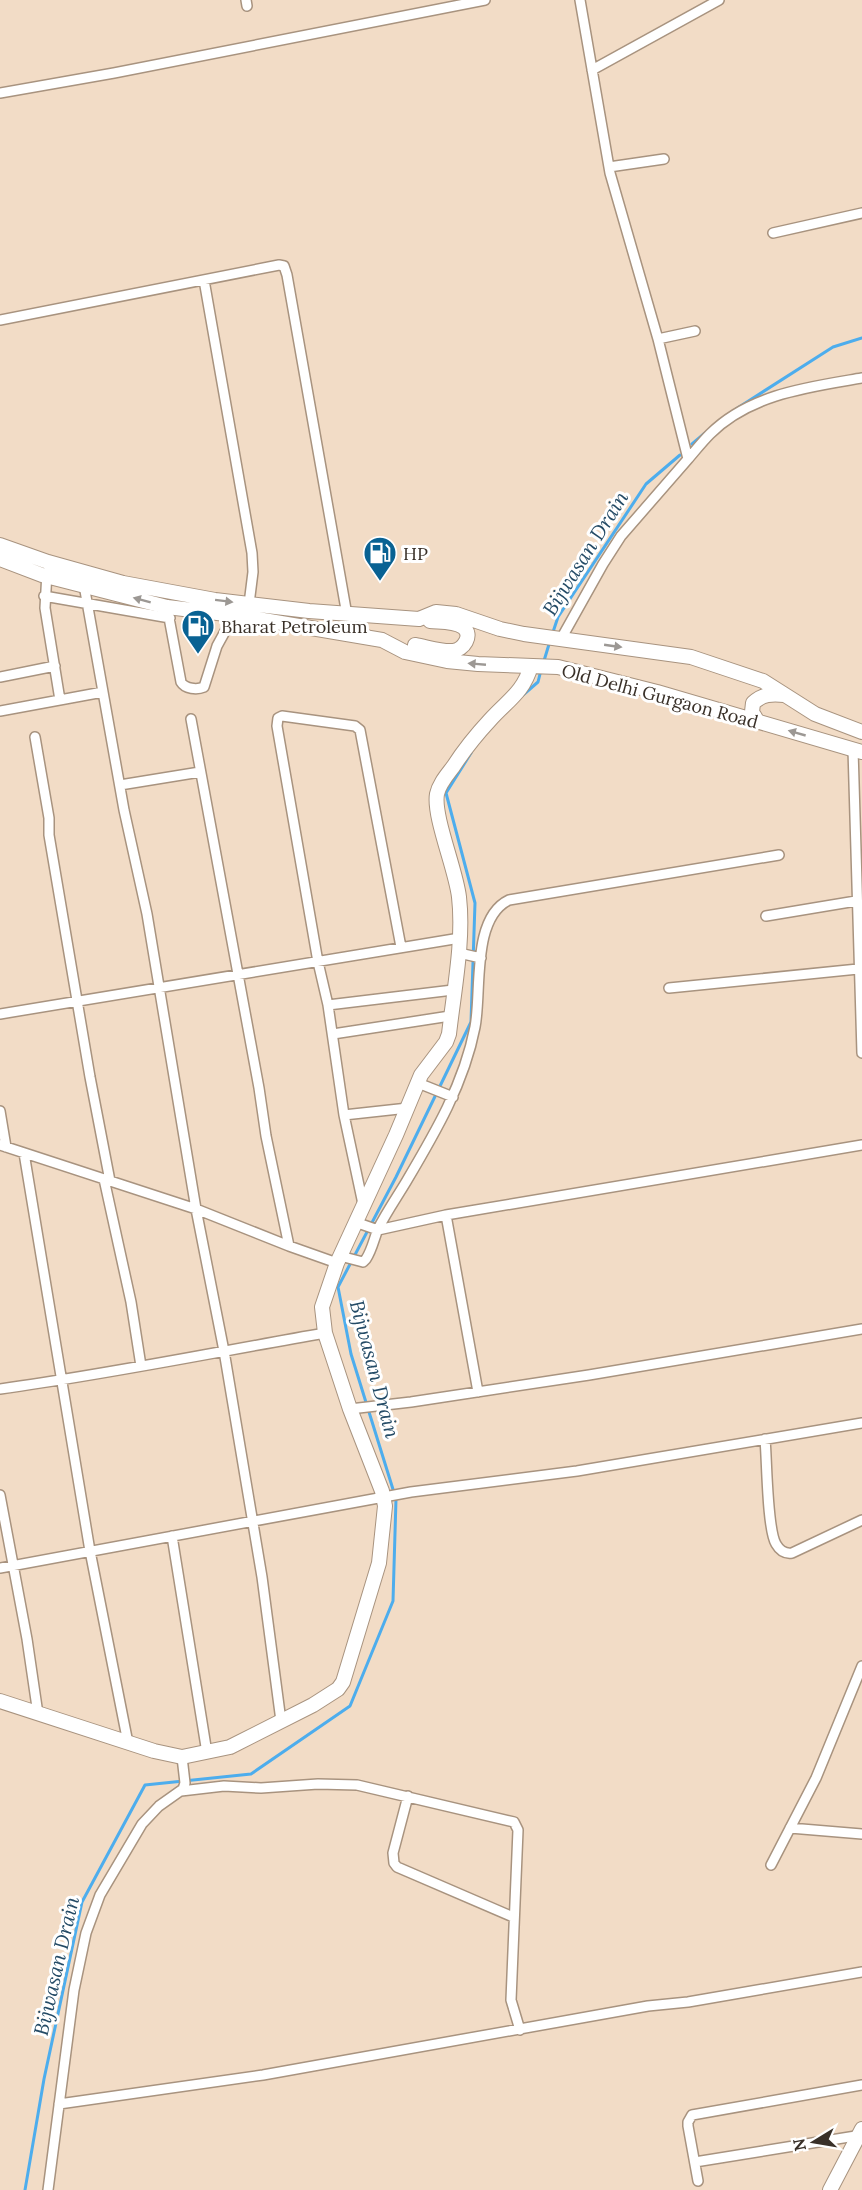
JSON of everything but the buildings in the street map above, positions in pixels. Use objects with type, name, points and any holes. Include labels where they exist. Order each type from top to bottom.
[{"type":"main road","name":"Old Delhi Gurgaon Road","points":[[0,545],[84,585],[169,612],[234,615],[382,640],[405,652],[447,661],[558,667],[657,692],[857,750]]},
{"type":"main road","name":"Old Delhi Gurgaon Road","points":[[0,560],[249,604],[347,615],[419,619],[436,612],[456,614],[500,629],[691,657],[763,681],[815,714],[862,732]]},
{"type":"main road","points":[[382,640],[451,651],[460,650],[466,642],[467,633],[464,627],[453,623],[419,619]]},
{"type":"main road","points":[[0,1701],[182,1760],[230,1747],[330,1695],[343,1682],[381,1551],[388,1496],[350,1409],[325,1333],[322,1307],[358,1223],[363,1204],[425,1069],[446,1042],[449,1034],[453,990],[462,954],[459,895],[438,812],[437,793],[464,751],[490,719],[523,686],[537,666]]},
{"type":"main road","points":[[758,722],[752,712],[753,703],[769,694],[785,695]]},
{"type":"main road","points":[[830,2190],[861,2133]]},
{"type":"street","points":[[0,93],[114,73],[464,2],[485,0]]},
{"type":"street","points":[[580,0],[609,167],[658,339],[688,459]]},
{"type":"street","points":[[592,70],[719,0]]},
{"type":"street","points":[[609,167],[664,159]]},
{"type":"street","points":[[773,233],[862,213]]},
{"type":"street","points":[[0,320],[279,265],[284,266],[324,474],[347,615]]},
{"type":"street","points":[[204,280],[252,553],[254,572],[249,604]]},
{"type":"street","points":[[658,339],[695,331]]},
{"type":"street","points":[[553,638],[621,536],[719,426],[754,405],[780,393],[862,378]]},
{"type":"street","points":[[47,569],[44,596],[60,700]]},
{"type":"street","points":[[84,585],[120,785],[145,906],[196,1209],[224,1351],[262,1577],[281,1721]]},
{"type":"street","points":[[44,596],[88,605],[169,612],[181,682],[186,687],[199,689],[204,687],[217,646],[234,615]]},
{"type":"street","points":[[0,677],[55,666]]},
{"type":"street","points":[[0,711],[103,692]]},
{"type":"street","points":[[363,1204],[344,1115],[333,1034],[318,962],[277,726],[277,721],[282,716],[355,726],[360,729],[401,947]]},
{"type":"street","points":[[191,719],[289,1246]]},
{"type":"street","points":[[35,737],[49,818],[49,835],[79,1001],[107,1180],[141,1366]]},
{"type":"street","points":[[857,750],[856,901],[862,1053]]},
{"type":"street","points":[[120,785],[200,772]]},
{"type":"street","points":[[0,1111],[3,1146],[196,1209],[289,1246],[363,1262],[376,1229],[428,1145],[466,1061],[475,1029],[479,958],[495,908],[509,900],[779,855]]},
{"type":"street","points":[[766,916],[856,901]]},
{"type":"street","points":[[0,1014],[460,938]]},
{"type":"street","points":[[462,954],[479,958]]},
{"type":"street","points":[[669,988],[858,969]]},
{"type":"street","points":[[328,1005],[453,990]]},
{"type":"street","points":[[333,1034],[450,1016]]},
{"type":"street","points":[[420,1084],[450,1096]]},
{"type":"street","points":[[344,1115],[408,1108]]},
{"type":"street","points":[[358,1223],[376,1229],[862,1144]]},
{"type":"street","points":[[24,1153],[90,1551],[128,1743]]},
{"type":"street","points":[[446,1215],[478,1392]]},
{"type":"street","points":[[350,1409],[478,1392],[862,1329]]},
{"type":"street","points":[[0,1389],[63,1381],[325,1333]]},
{"type":"street","points":[[0,1568],[411,1492],[577,1471],[862,1423]]},
{"type":"street","points":[[765,1439],[772,1528],[775,1543],[782,1551],[792,1553],[862,1520]]},
{"type":"street","points":[[0,1496],[27,1639],[38,1714]]},
{"type":"street","points":[[172,1536],[207,1753]]},
{"type":"street","points":[[771,1864],[816,1778],[859,1686],[862,1666]]},
{"type":"street","points":[[182,1760],[185,1788]]},
{"type":"street","points":[[48,2190],[74,1990],[86,1934],[95,1906],[142,1824],[159,1806],[185,1788],[349,1785],[408,1796],[510,1820],[517,1824],[511,2000],[520,2030]]},
{"type":"street","points":[[408,1796],[393,1853],[397,1867],[513,1917]]},
{"type":"street","points":[[790,1828],[862,1834]]},
{"type":"street","points":[[59,2104],[263,2075],[648,2006],[688,2002],[862,1972]]},
{"type":"street","points":[[698,2181],[688,2122],[692,2115],[862,2085]]},
{"type":"street","points":[[695,2162],[861,2133]]},
{"type":"waterway","name":"Bijwasan Drain","points":[[736,409],[833,347],[862,338]]},
{"type":"waterway","name":"Bijwasan Drain","points":[[692,444],[705,433]]},
{"type":"waterway","name":"Bijwasan Drain","points":[[552,635],[558,617],[646,484],[680,455]]},
{"type":"waterway","name":"Bijwasan Drain","points":[[543,664],[550,641]]},
{"type":"waterway","name":"Bijwasan Drain","points":[[523,695],[538,682],[541,670]]},
{"type":"waterway","name":"Bijwasan Drain","points":[[25,2190],[44,2079],[82,1902],[145,1785],[251,1774],[350,1706],[393,1601],[396,1499],[351,1354],[338,1287],[396,1177],[471,1022],[475,903],[446,793],[471,753]]},
{"type":"place","name":"HP","points":[[380,582]]},
{"type":"place","name":"Bharat Petroleum","points":[[198,655]]}]
